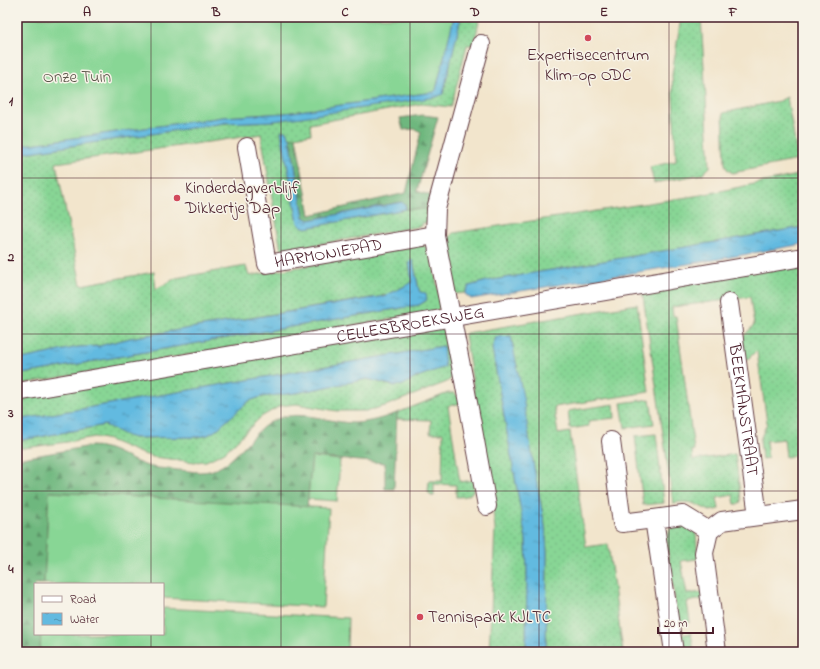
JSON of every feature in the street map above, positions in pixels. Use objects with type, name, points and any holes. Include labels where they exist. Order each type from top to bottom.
[{"type":"street","points":[[481,44],[436,209],[435,235],[487,506]]},
{"type":"street","name":"HARMONIEPAD","points":[[247,147],[267,264],[435,235]]},
{"type":"street","name":"CELLESBROEKSWEG","points":[[17,392],[803,256]]},
{"type":"street","name":"BEEKMANSTRAAT","points":[[730,303],[758,516]]},
{"type":"street","points":[[611,442],[622,523],[683,515],[709,532]]},
{"type":"street","points":[[717,652],[704,552],[709,532],[722,521],[803,510]]},
{"type":"street","points":[[654,519],[674,652]]},
{"type":"green space","name":"Onze Tuin","points":[[17,17],[454,17],[436,90],[434,92],[285,113],[223,117],[17,146]]},
{"type":"green space","points":[[461,17],[480,17],[474,45],[467,45],[451,107],[421,104],[310,124],[311,134],[290,138],[286,131],[281,132],[298,223],[301,226],[306,228],[406,209],[430,209],[429,223],[422,223],[422,226],[281,251],[261,134],[56,163],[81,285],[154,272],[156,289],[176,278],[246,266],[249,276],[422,245],[430,248],[441,306],[436,311],[17,385],[17,375],[419,305],[426,301],[424,293],[420,292],[419,290],[413,261],[409,262],[411,283],[391,293],[380,296],[130,338],[99,346],[78,347],[17,360],[17,154],[225,123],[274,121],[443,94]]},
{"type":"green space","points":[[681,17],[701,17],[710,167],[703,174],[654,183],[650,167],[676,161],[672,75]]},
{"type":"green space","points":[[787,97],[798,160],[732,173],[727,169],[725,164],[723,113],[779,101]]},
{"type":"green space","points":[[423,115],[438,117],[417,191],[432,196],[430,209],[406,209],[405,205],[401,202],[309,220],[304,217],[290,138],[296,137],[310,215],[406,193],[421,132],[415,129],[403,130],[400,118]]},
{"type":"green space","points":[[803,174],[803,227],[487,281],[469,286],[465,293],[452,294],[444,244],[453,233],[701,195]]},
{"type":"green space","points":[[803,262],[803,455],[786,457],[784,439],[766,441],[768,458],[762,459],[760,440],[767,423],[757,352],[756,351],[745,362],[740,340],[754,325],[750,297],[672,307],[673,316],[676,316],[694,450],[692,451],[693,460],[735,454],[741,500],[740,504],[735,504],[733,495],[717,498],[719,509],[710,511],[689,502],[673,503],[642,289]]},
{"type":"green space","points":[[637,304],[649,392],[554,407],[558,434],[570,432],[586,547],[608,544],[623,652],[546,652],[547,552],[545,526],[511,336],[496,337],[492,348],[526,540],[526,652],[489,652],[495,529],[492,501],[465,335],[466,333]]},
{"type":"green space","points":[[441,324],[449,333],[456,374],[447,382],[385,406],[366,411],[337,411],[296,404],[280,406],[261,417],[225,452],[206,461],[195,462],[153,457],[109,440],[94,437],[17,449],[17,441],[105,425],[134,438],[199,437],[208,435],[215,431],[249,401],[261,397],[296,393],[367,379],[389,385],[403,385],[417,377],[444,367],[443,346],[17,420],[17,398]]},
{"type":"green space","points":[[448,393],[454,393],[458,396],[462,403],[448,406],[460,482],[474,480],[472,492],[468,496],[456,497],[456,485],[434,484],[434,496],[431,496],[428,492],[429,481],[442,481],[443,433],[430,433],[431,420],[396,419],[397,413]]},
{"type":"green space","points":[[650,399],[654,424],[625,428],[621,403]]},
{"type":"green space","points":[[614,404],[615,418],[588,421],[589,426],[570,429],[568,411]]},
{"type":"green space","points":[[397,413],[394,489],[385,489],[385,463],[312,457],[307,507],[49,492],[44,583],[34,583],[34,635],[41,635],[40,652],[17,652],[17,459],[98,446],[111,450],[146,466],[199,472],[222,466],[232,459],[267,424],[287,416],[306,416],[355,423],[376,420]]},
{"type":"green space","points":[[656,434],[664,503],[643,505],[635,436]]},
{"type":"green space","points":[[312,457],[340,460],[337,501],[308,499]]},
{"type":"green space","points":[[49,492],[329,508],[323,607],[164,598],[164,583],[44,583]]},
{"type":"green space","points":[[682,521],[694,530],[696,534],[698,559],[681,561],[687,594],[702,592],[703,599],[687,602],[690,622],[678,623],[666,538],[671,527]]},
{"type":"green space","points":[[164,608],[348,618],[347,652],[40,652],[41,635],[164,635]]},
{"type":"green space","points":[[691,633],[694,652],[682,652],[680,635]]},
{"type":"water","points":[[454,17],[461,17],[443,94],[437,97],[274,121],[225,123],[17,154],[17,146],[223,117],[285,113],[434,92],[436,90]]},
{"type":"water","points":[[281,131],[286,131],[290,138],[304,217],[309,220],[402,202],[406,209],[306,228],[301,226],[298,223]]},
{"type":"water","points":[[803,227],[803,244],[471,299],[465,294],[469,286],[487,281]]},
{"type":"water","points":[[411,260],[413,261],[419,290],[420,292],[426,293],[427,300],[419,305],[17,375],[17,360],[78,347],[99,346],[130,338],[385,296],[411,283],[409,262]]},
{"type":"water","points":[[511,336],[545,526],[547,552],[546,652],[526,652],[526,540],[492,348],[496,337]]},
{"type":"water","points":[[443,346],[445,367],[417,377],[403,385],[395,386],[367,379],[296,393],[261,397],[249,401],[215,431],[208,435],[199,437],[134,438],[105,425],[17,441],[17,420]]},
{"type":"place","name":"Expertisecentrum Klim-op ODC","points":[[588,38]]},
{"type":"place","name":"Kinderdagverblijf Dikkertje Dap","points":[[177,198]]},
{"type":"place","name":"Tennispark KJLTC","points":[[420,617]]}]
